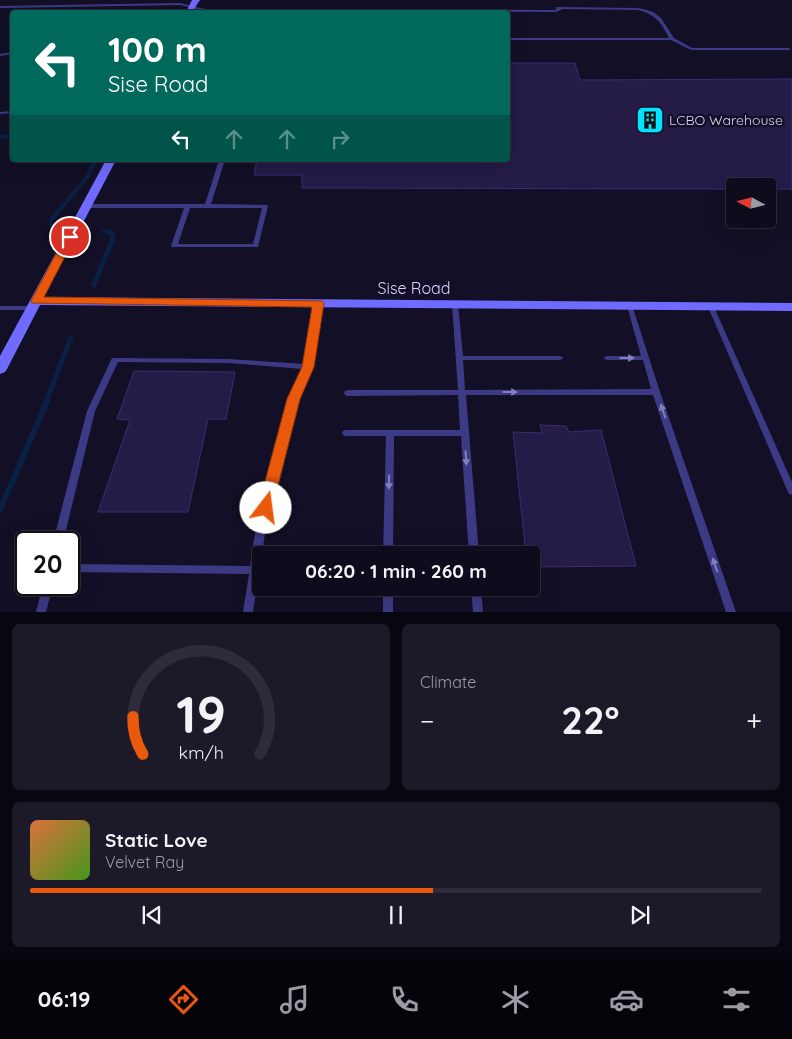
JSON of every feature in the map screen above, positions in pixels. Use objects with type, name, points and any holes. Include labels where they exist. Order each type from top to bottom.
[{"type":"street","points":[[0,369],[110,162]]},
{"type":"street","name":"Sise Road","points":[[34,304],[318,303],[792,307]]},
{"type":"lane","points":[[104,6],[107,0]]},
{"type":"lane","points":[[0,7],[180,4],[205,10],[638,9],[658,15],[672,39]]},
{"type":"lane","points":[[510,39],[672,39],[691,49],[789,49]]},
{"type":"lane","points":[[207,206],[221,162]]},
{"type":"lane","points":[[87,206],[188,206],[265,206],[256,246],[174,246],[188,206]]},
{"type":"lane","points":[[258,546],[261,527],[294,399],[308,367],[318,303]]},
{"type":"lane","points":[[0,308],[34,304]]},
{"type":"lane","points":[[456,304],[473,546]]},
{"type":"lane","points":[[630,306],[656,392],[731,612]]},
{"type":"lane","points":[[711,307],[792,492]]},
{"type":"lane","points":[[460,358],[560,358]]},
{"type":"lane","points":[[608,358],[646,358]]},
{"type":"lane","points":[[61,531],[91,410],[115,360],[228,361],[308,367]]},
{"type":"lane","points":[[348,393],[656,392]]},
{"type":"lane","points":[[346,433],[465,433]]},
{"type":"lane","points":[[388,546],[390,433]]},
{"type":"lane","points":[[80,568],[252,570]]},
{"type":"lane","points":[[248,612],[252,584]]},
{"type":"lane","points":[[41,612],[45,596]]},
{"type":"lane","points":[[388,596],[388,612]]},
{"type":"lane","points":[[477,596],[478,612]]},
{"type":"building","name":"LCBO Warehouse","points":[[510,63],[575,63],[580,80],[792,79],[792,189],[776,189],[776,178],[726,178],[726,189],[302,188],[302,175],[254,175],[257,162],[510,162]]},
{"type":"building","points":[[134,371],[235,372],[226,419],[208,419],[188,512],[98,512],[130,420],[117,419]]},
{"type":"building","points":[[540,425],[566,426],[569,432],[601,430],[636,566],[540,567],[540,546],[525,546],[513,432],[542,433]]},
{"type":"waterway","points":[[0,137],[10,136]]},
{"type":"waterway","points":[[61,231],[52,228],[51,220],[88,176],[94,162]]},
{"type":"waterway","points":[[104,231],[112,233],[113,236]]},
{"type":"waterway","points":[[94,285],[113,238],[112,235]]},
{"type":"waterway","points":[[46,402],[71,337]]},
{"type":"waterway","points":[[0,510],[47,401]]},
{"type":"place","name":"LCBO Warehouse","points":[[650,120]]},
{"type":"route","points":[[70,237],[36,301],[318,303],[308,367],[294,399],[266,508]]}]
